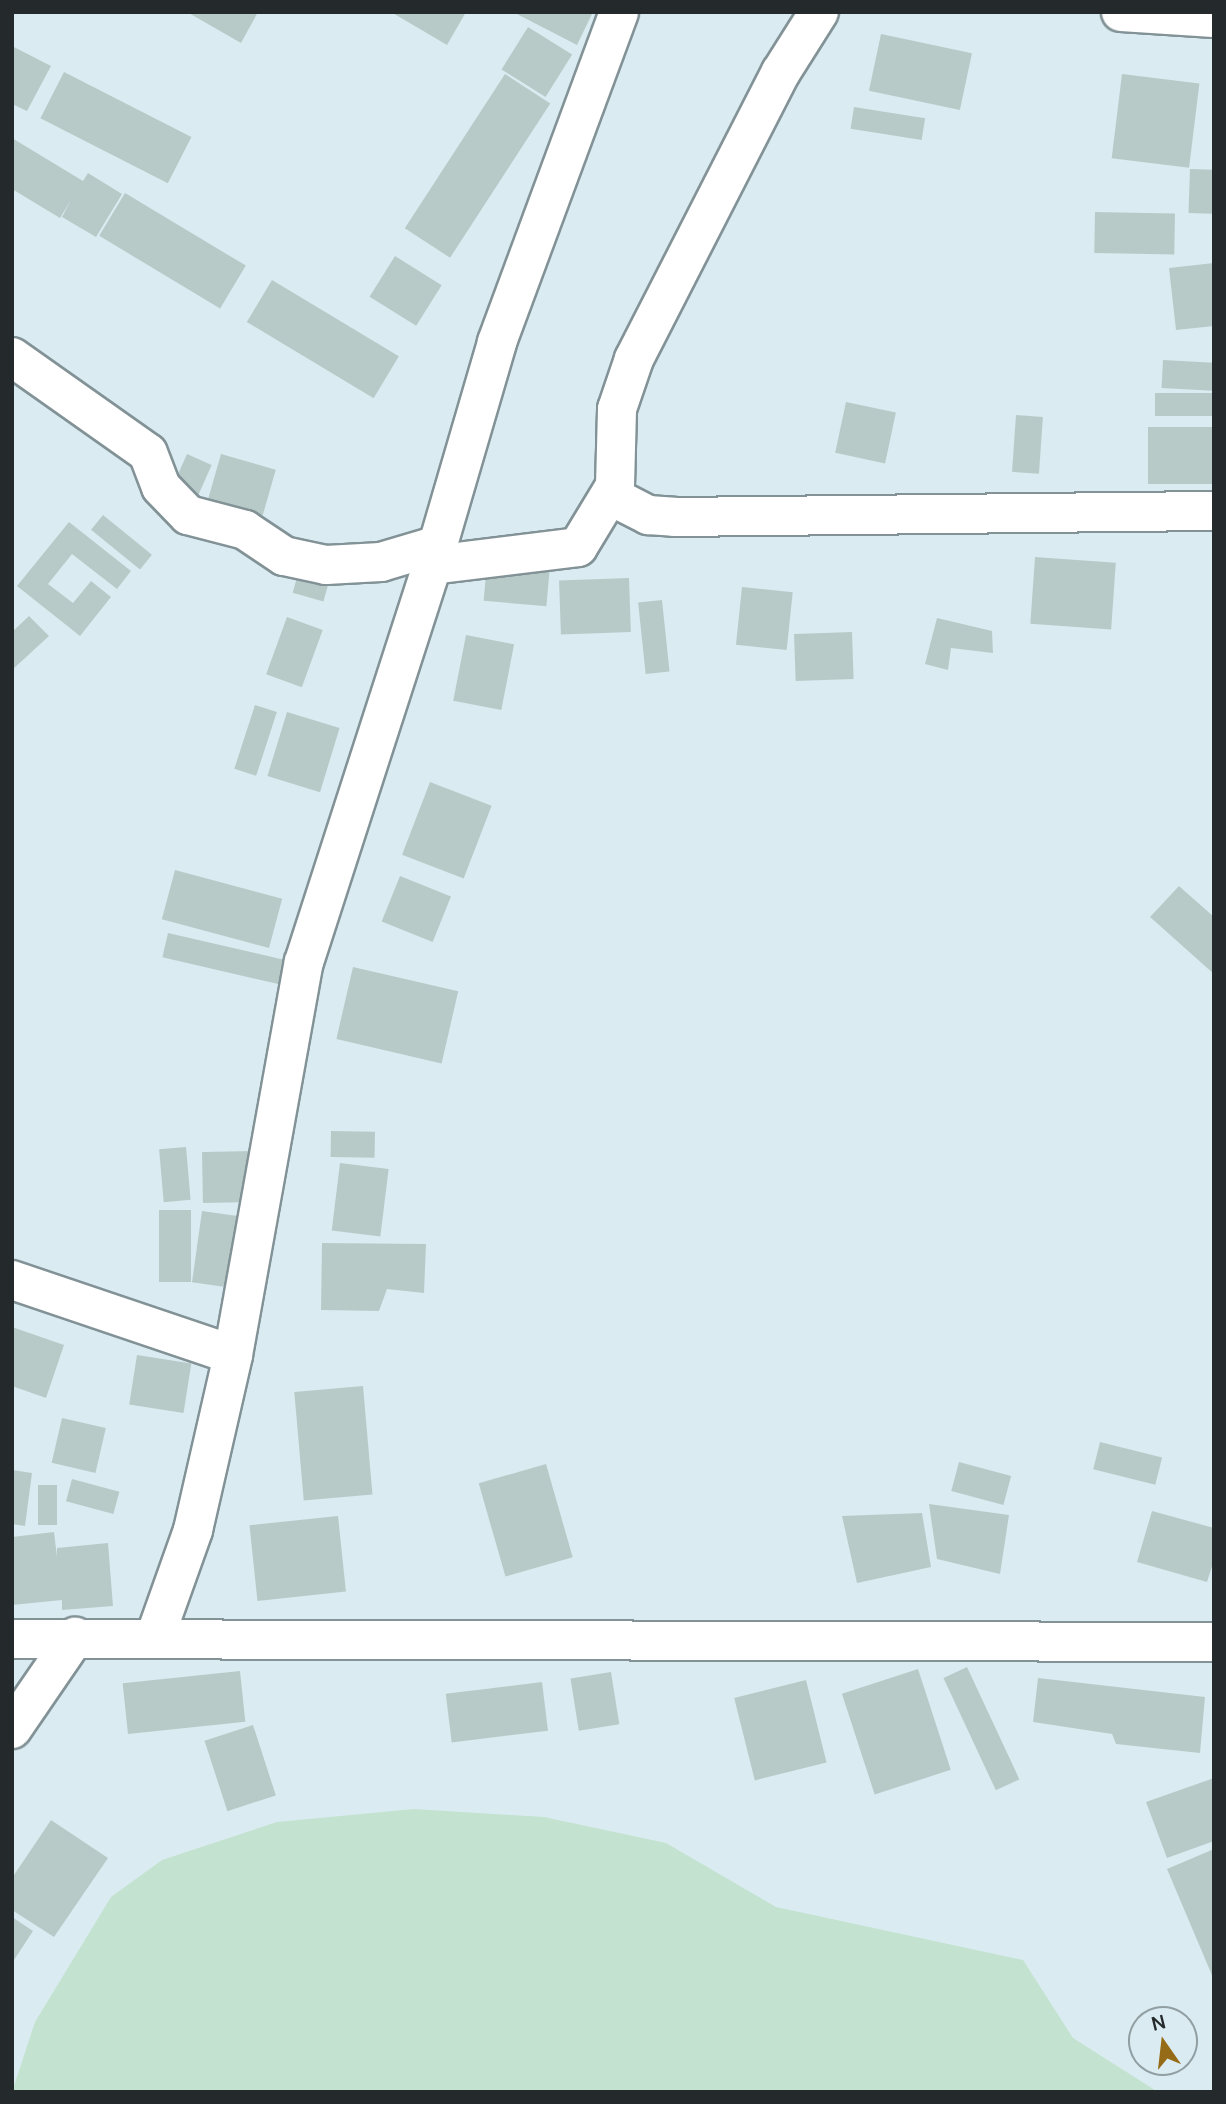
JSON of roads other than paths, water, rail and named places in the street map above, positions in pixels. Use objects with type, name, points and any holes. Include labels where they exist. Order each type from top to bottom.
[{"type":"street","points":[[155,1637],[192,1530],[233,1355],[304,962],[435,555],[497,342],[619,12]]},
{"type":"street","points":[[12,357],[148,453],[161,487],[188,515],[245,530],[284,556],[326,565],[382,562],[435,555],[578,547],[615,486],[617,409],[634,359],[781,72],[819,12]]},
{"type":"street","points":[[1121,12],[1214,18]]},
{"type":"street","points":[[611,496],[648,515],[674,517],[1214,511]]},
{"type":"street","points":[[12,1280],[233,1355]]},
{"type":"street","points":[[12,1729],[75,1637]]},
{"type":"street","points":[[12,1639],[155,1637],[1214,1642]]}]
